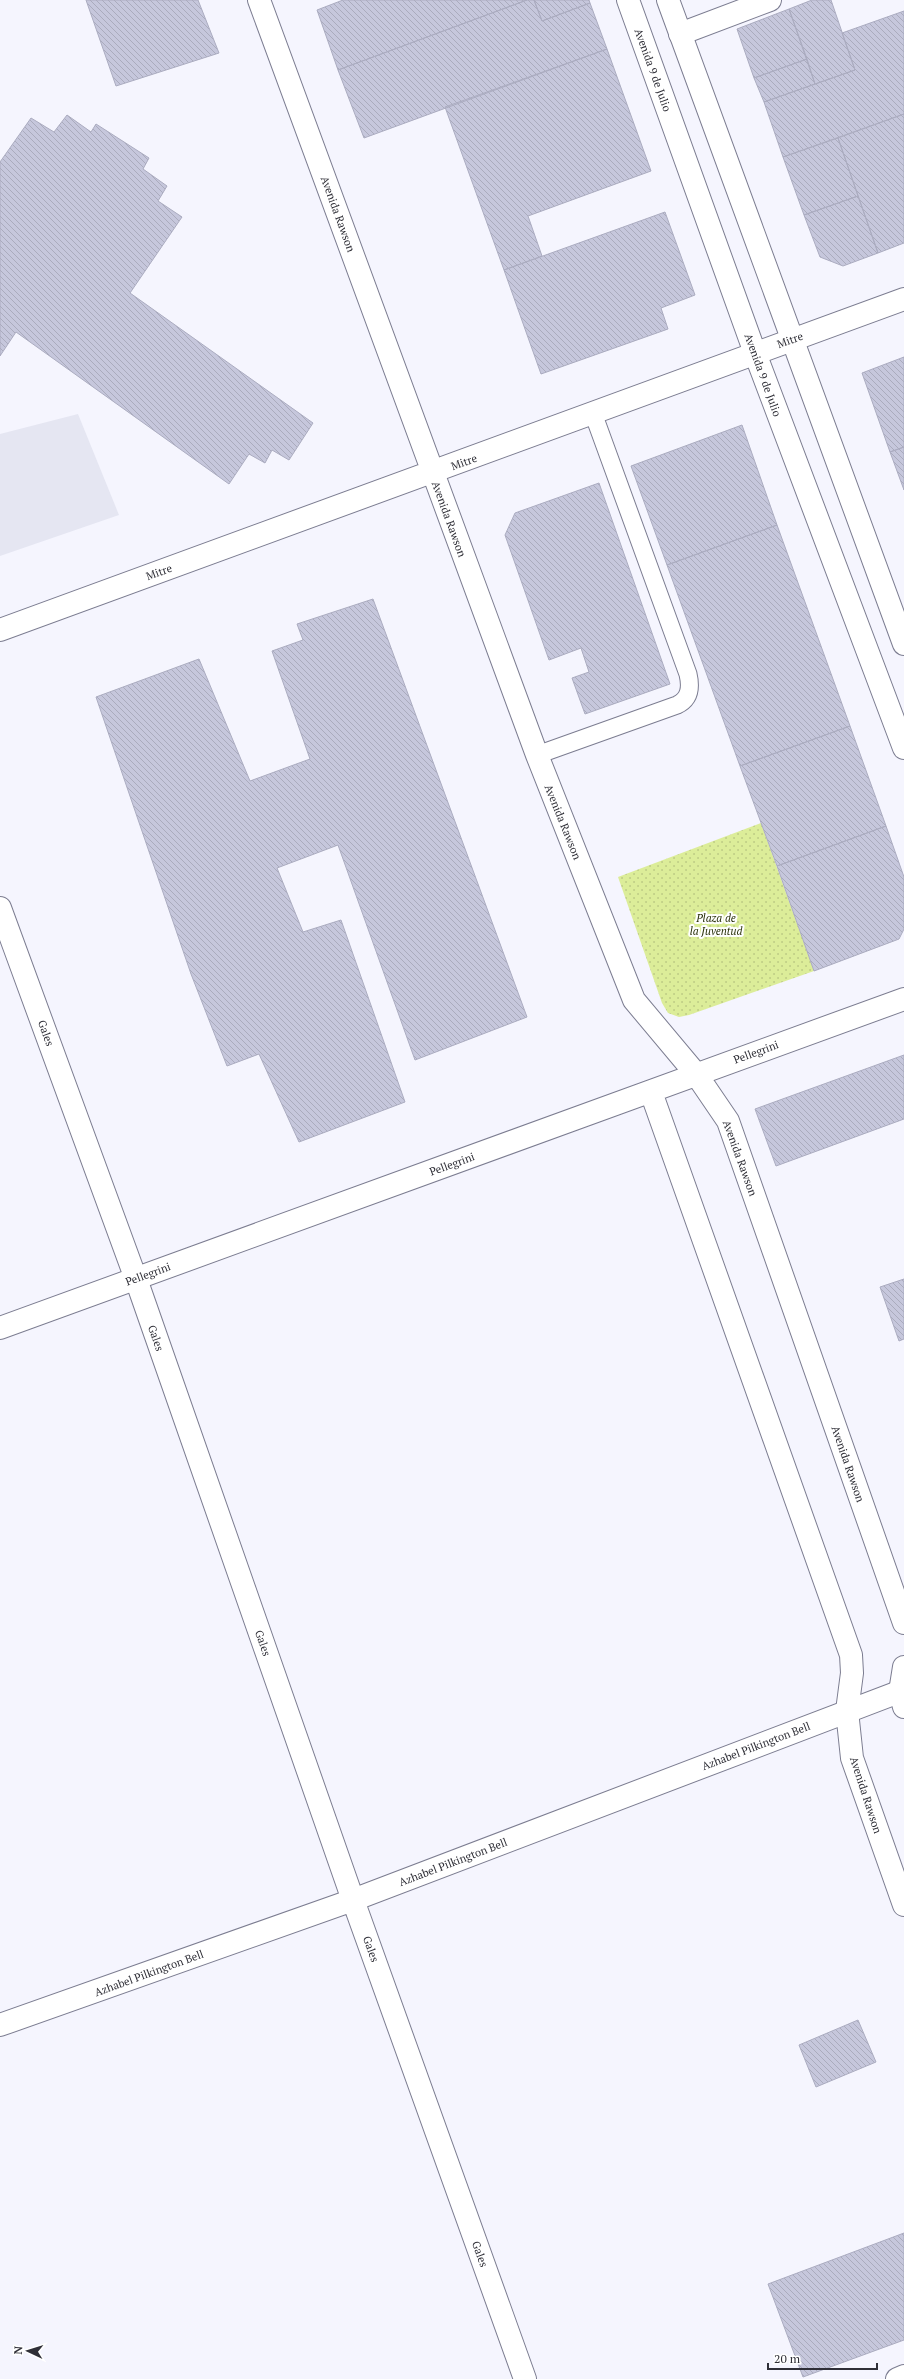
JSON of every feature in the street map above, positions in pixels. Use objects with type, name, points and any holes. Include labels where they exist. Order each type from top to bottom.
[{"type":"street","name":"Avenida Rawson","points":[[260,0],[536,755],[634,1000],[696,1074],[728,1122],[904,1622]]},
{"type":"street","name":"Avenida 9 de Julio","points":[[628,0],[755,353],[904,748]]},
{"type":"street","points":[[668,0],[904,644]]},
{"type":"street","points":[[680,34],[770,0]]},
{"type":"street","name":"Mitre","points":[[0,630],[433,473],[904,299]]},
{"type":"street","name":"Gales","points":[[0,908],[136,1279],[353,1900],[525,2379]]},
{"type":"street","name":"Pellegrini","points":[[0,1328],[904,999]]},
{"type":"street","name":"Avenida Rawson","points":[[651,1092],[851,1655],[852,1673],[847,1711],[852,1758],[904,1905]]},
{"type":"street","points":[[903,1697],[904,1667]]},
{"type":"street","name":"Azhabel Pilkington Bell","points":[[0,2025],[353,1900],[847,1711],[903,1697]]},
{"type":"street","points":[[897,2379],[904,2376]]},
{"type":"lane","points":[[536,755],[685,701],[689,693],[690,683],[688,674],[593,413]]},
{"type":"shaded area","points":[[78,414],[119,515],[0,556],[0,434]]},
{"type":"green space","name":"Plaza de la Juventud","points":[[761,823],[814,971],[689,1015],[679,1017],[668,1013],[662,1003],[618,877]]},
{"type":"building","points":[[86,0],[198,0],[219,53],[116,86]]},
{"type":"building","points":[[343,0],[527,0],[338,70],[317,10]]},
{"type":"building","points":[[527,0],[534,0],[542,21],[590,3],[607,49],[364,138],[338,70]]},
{"type":"building","points":[[534,0],[589,0],[590,3],[542,21]]},
{"type":"building","points":[[812,0],[831,0],[855,70],[815,84],[789,9]]},
{"type":"building","points":[[789,9],[807,59],[754,78],[737,29]]},
{"type":"building","points":[[904,11],[904,114],[783,157],[764,102],[855,70],[842,33]]},
{"type":"building","points":[[607,49],[651,171],[528,216],[542,256],[504,270],[445,107]]},
{"type":"building","points":[[807,59],[815,84],[764,102],[754,78]]},
{"type":"building","points":[[904,114],[904,243],[878,253],[838,138]]},
{"type":"building","points":[[67,115],[91,132],[96,124],[149,158],[143,169],[167,186],[158,201],[182,217],[130,293],[313,423],[289,460],[272,450],[265,463],[249,454],[229,484],[16,332],[0,356],[0,162],[31,118],[54,132]]},
{"type":"building","points":[[838,138],[858,196],[804,215],[783,157]]},
{"type":"building","points":[[858,196],[878,253],[843,266],[820,257],[804,215]]},
{"type":"building","points":[[665,212],[695,295],[661,308],[668,329],[541,374],[504,270]]},
{"type":"building","points":[[904,357],[904,447],[890,452],[862,373]]},
{"type":"building","points":[[742,425],[777,525],[667,565],[631,466]]},
{"type":"building","points":[[904,447],[904,490],[890,452]]},
{"type":"building","points":[[599,483],[670,684],[585,714],[572,678],[589,672],[581,648],[549,660],[505,535],[515,513]]},
{"type":"building","points":[[777,525],[850,726],[740,766],[667,565]]},
{"type":"building","points":[[373,599],[527,1017],[415,1060],[338,845],[277,868],[303,932],[341,920],[405,1102],[299,1142],[259,1054],[227,1066],[191,974],[96,697],[199,659],[250,781],[310,759],[272,651],[303,640],[297,624]]},
{"type":"building","points":[[850,726],[886,826],[777,866],[740,766]]},
{"type":"building","points":[[886,826],[904,877],[904,929],[899,939],[814,971],[777,866]]},
{"type":"building","points":[[904,1055],[904,1119],[776,1166],[755,1109]]},
{"type":"building","points":[[904,1279],[904,1339],[899,1341],[880,1287]]},
{"type":"building","points":[[858,2020],[876,2062],[816,2087],[799,2045]]},
{"type":"building","points":[[904,2233],[904,2340],[803,2377],[768,2284]]}]
